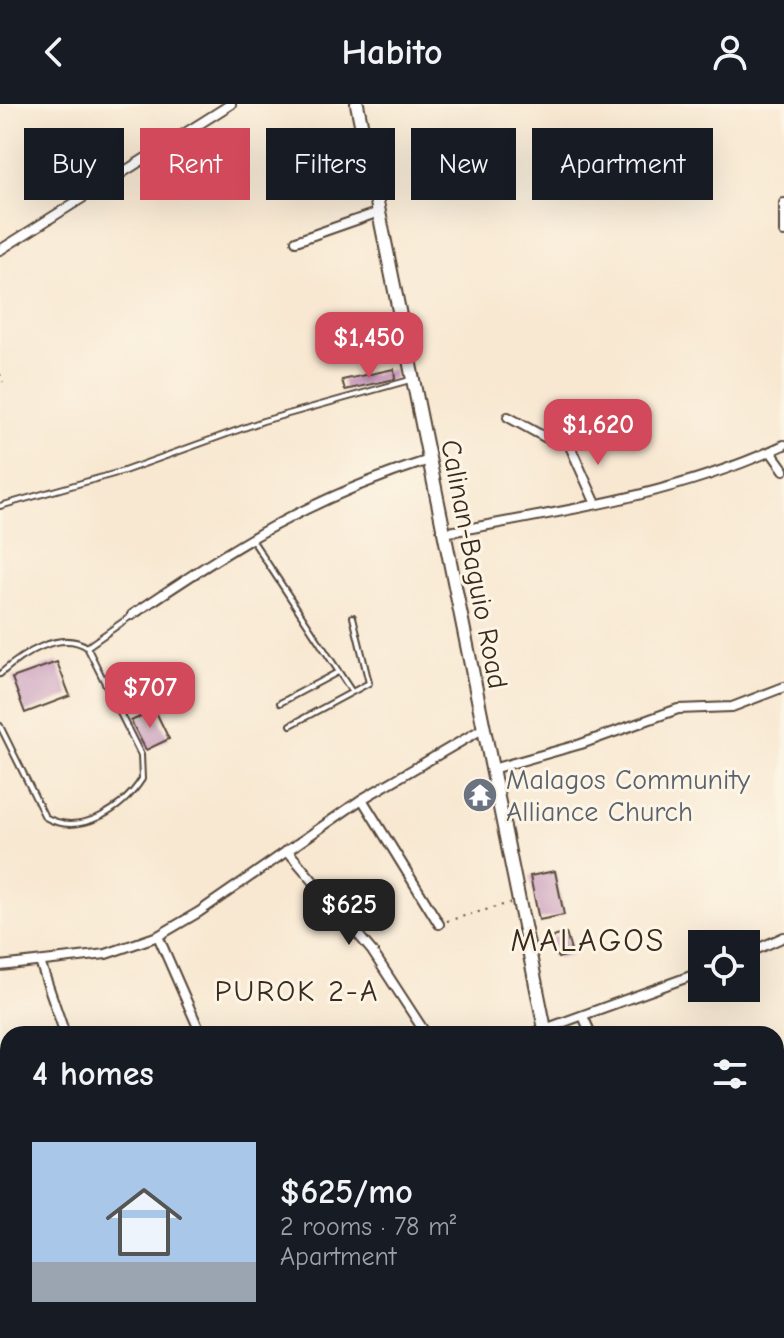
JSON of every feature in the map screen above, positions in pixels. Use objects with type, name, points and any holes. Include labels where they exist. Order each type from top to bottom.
[{"type":"main road","name":"Calinan-Baguio Road","points":[[357,104],[544,1026]]},
{"type":"street","points":[[0,250],[231,104]]},
{"type":"street","points":[[784,203],[784,232]]},
{"type":"street","points":[[296,241],[379,212]]},
{"type":"street","points":[[508,417],[550,440],[569,444]]},
{"type":"street","points":[[596,504],[569,444],[572,435],[604,417]]},
{"type":"street","points":[[444,533],[596,504],[710,474],[784,445]]},
{"type":"street","points":[[771,452],[784,470]]},
{"type":"street","points":[[132,615],[250,536],[343,490],[429,460]]},
{"type":"street","points":[[492,769],[611,734],[678,709],[732,707],[784,687]]},
{"type":"street","points":[[0,966],[106,954],[158,936],[199,912],[362,799],[484,728]]},
{"type":"street","points":[[362,799],[439,924]]},
{"type":"street","points":[[287,850],[372,951],[421,1026]]},
{"type":"street","points":[[158,936],[197,1026]]},
{"type":"street","points":[[760,948],[784,937]]},
{"type":"street","points":[[40,962],[62,1026]]},
{"type":"street","points":[[558,1026],[688,977]]},
{"type":"street","points":[[583,1016],[587,1026]]},
{"type":"lane","points":[[0,506],[124,471],[263,421],[413,379]]},
{"type":"lane","points":[[250,536],[352,692]]},
{"type":"lane","points":[[87,647],[132,615]]},
{"type":"lane","points":[[291,725],[369,683],[353,617]]},
{"type":"lane","points":[[0,674],[29,654],[58,640],[79,641],[87,647],[134,738],[144,766],[142,779],[124,803],[80,824],[67,826],[45,817],[0,726]]},
{"type":"lane","points":[[280,703],[338,672]]},
{"type":"path","points":[[0,374],[3,382]]},
{"type":"path","points":[[439,924],[519,901]]},
{"type":"building","points":[[394,369],[395,379],[345,390],[342,380]]},
{"type":"building","points":[[57,662],[70,696],[25,713],[12,678]]},
{"type":"building","points":[[155,710],[169,739],[146,750],[131,721]]},
{"type":"building","points":[[555,871],[564,915],[539,920],[530,876]]},
{"type":"building","points":[[566,933],[572,954],[558,958],[550,942],[553,937]]},
{"type":"place","name":"Malagos Community Alliance Church","points":[[480,795]]},
{"type":"district","name":"MALAGOS","points":[[588,940]]},
{"type":"district","name":"PUROK 2-A","points":[[297,991]]}]
